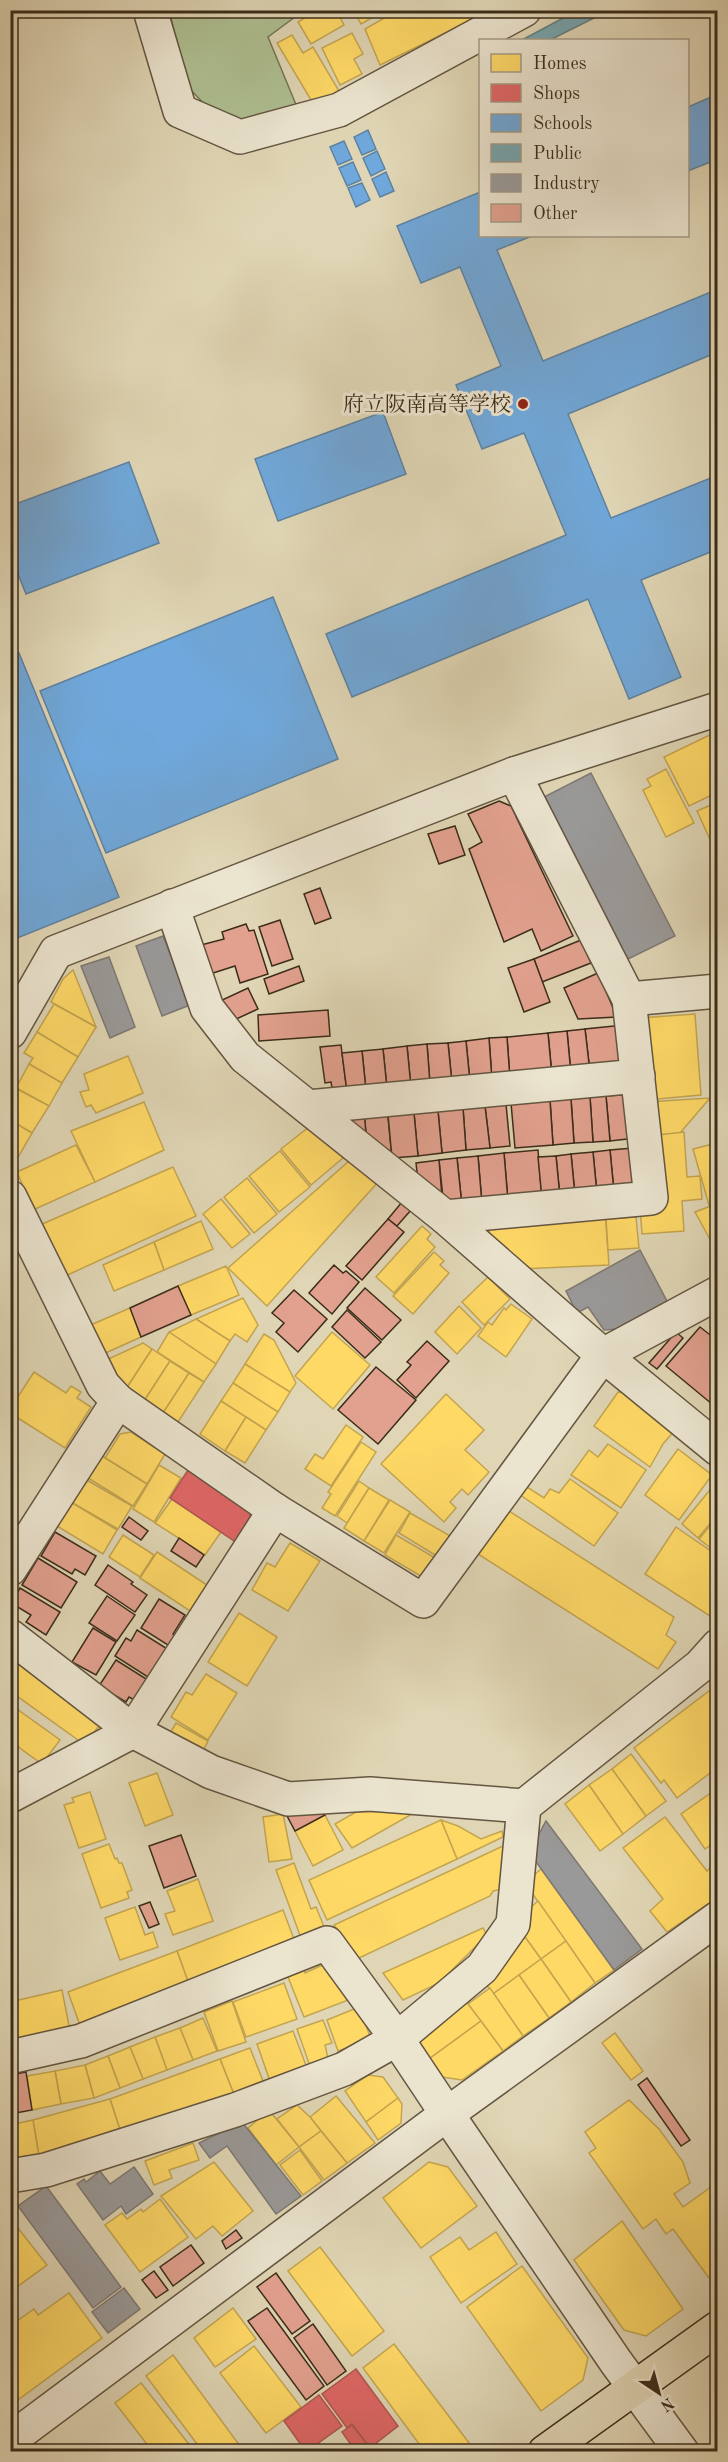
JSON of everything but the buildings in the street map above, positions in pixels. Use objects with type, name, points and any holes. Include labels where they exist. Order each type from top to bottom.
[{"type":"main road","points":[[545,2451],[717,2328]]},
{"type":"street","points":[[150,10],[180,111],[240,137],[339,110],[524,10]]},
{"type":"street","points":[[10,1032],[56,952],[514,774],[717,709]]},
{"type":"street","points":[[445,1217],[651,1198],[629,999],[514,774]]},
{"type":"street","points":[[172,906],[207,1008],[245,1057],[445,1217],[603,1355],[717,1449]]},
{"type":"street","points":[[629,999],[717,991]]},
{"type":"street","points":[[308,1107],[638,1076]]},
{"type":"street","points":[[10,1197],[103,1385],[118,1401],[275,1510],[423,1601],[603,1355],[717,1293]]},
{"type":"street","points":[[10,1569],[118,1401]]},
{"type":"street","points":[[10,1796],[133,1731],[275,1510]]},
{"type":"street","points":[[10,1636],[133,1731],[211,1773],[288,1798],[370,1794],[524,1806],[700,1666],[717,1646]]},
{"type":"street","points":[[10,2176],[46,2170],[235,2110],[344,2069],[397,2039],[482,1968],[513,1924],[524,1806]]},
{"type":"street","points":[[10,2440],[447,2114],[717,1918]]},
{"type":"street","points":[[10,2057],[81,2041],[327,1943],[397,2039],[616,2362],[682,2451]]},
{"type":"green space","points":[[169,11],[303,11],[268,37],[297,107],[249,122],[230,119],[208,108],[189,88]]},
{"type":"place","name":"府立阪南高等学校","points":[[523,404]]}]
